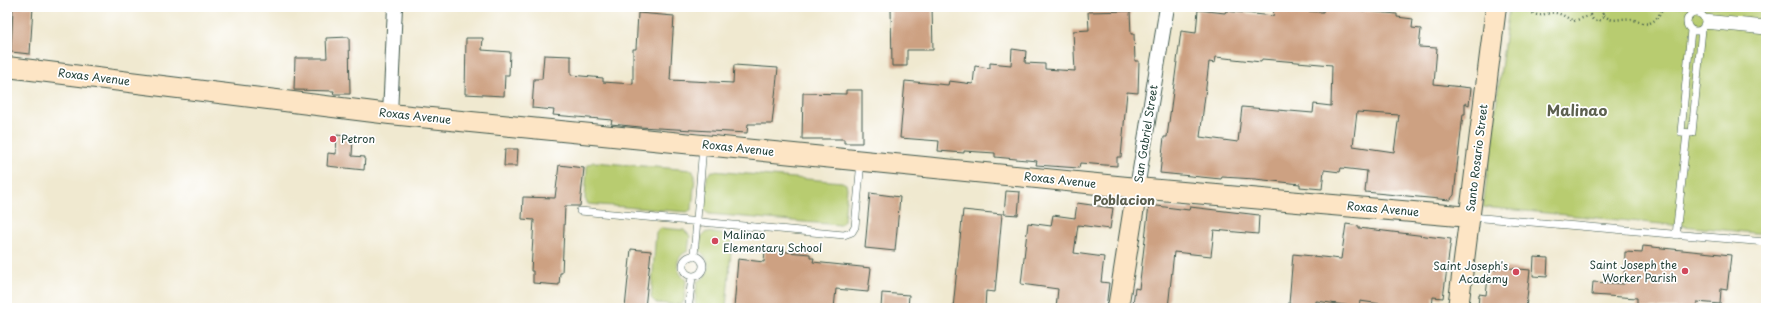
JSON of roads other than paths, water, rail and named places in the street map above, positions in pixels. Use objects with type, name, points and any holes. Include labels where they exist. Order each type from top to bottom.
[{"type":"main road","name":"Santo Rosario Street","points":[[1458,308],[1470,216],[1492,7]]},
{"type":"main road","name":"Roxas Avenue","points":[[7,67],[390,114],[1137,188],[1470,216]]},
{"type":"main road","name":"San Gabriel Street","points":[[1118,308],[1137,188]]},
{"type":"street","points":[[390,114],[395,7]]},
{"type":"street","name":"San Gabriel Street","points":[[1137,188],[1167,7]]},
{"type":"lane","points":[[1703,22],[1698,13],[1693,10],[1686,22],[1691,30],[1681,132],[1692,133],[1703,22],[1704,7]]},
{"type":"lane","points":[[1703,22],[1766,24]]},
{"type":"lane","points":[[1691,30],[1696,31],[1703,22]]},
{"type":"lane","points":[[1703,22],[1766,31]]},
{"type":"lane","points":[[1676,235],[1687,133]]},
{"type":"lane","points":[[694,256],[704,144]]},
{"type":"lane","points":[[580,211],[846,235],[852,232],[854,227],[861,160]]},
{"type":"lane","points":[[1470,216],[1766,242]]},
{"type":"lane","points":[[694,256],[702,261],[703,267],[698,274],[692,276],[686,273],[683,265],[688,257],[694,256]]},
{"type":"lane","points":[[689,304],[692,276]]},
{"type":"place","name":"Petron","points":[[333,139]]},
{"type":"place","name":"Malinao Elementary School","points":[[715,241]]},
{"type":"place","name":"Saint Joseph the Worker Parish","points":[[1685,271]]},
{"type":"place","name":"Saint Joseph's Academy","points":[[1516,272]]},
{"type":"district","name":"Malinao","points":[[1577,111]]},
{"type":"district","name":"Poblacion","points":[[1124,200]]}]
